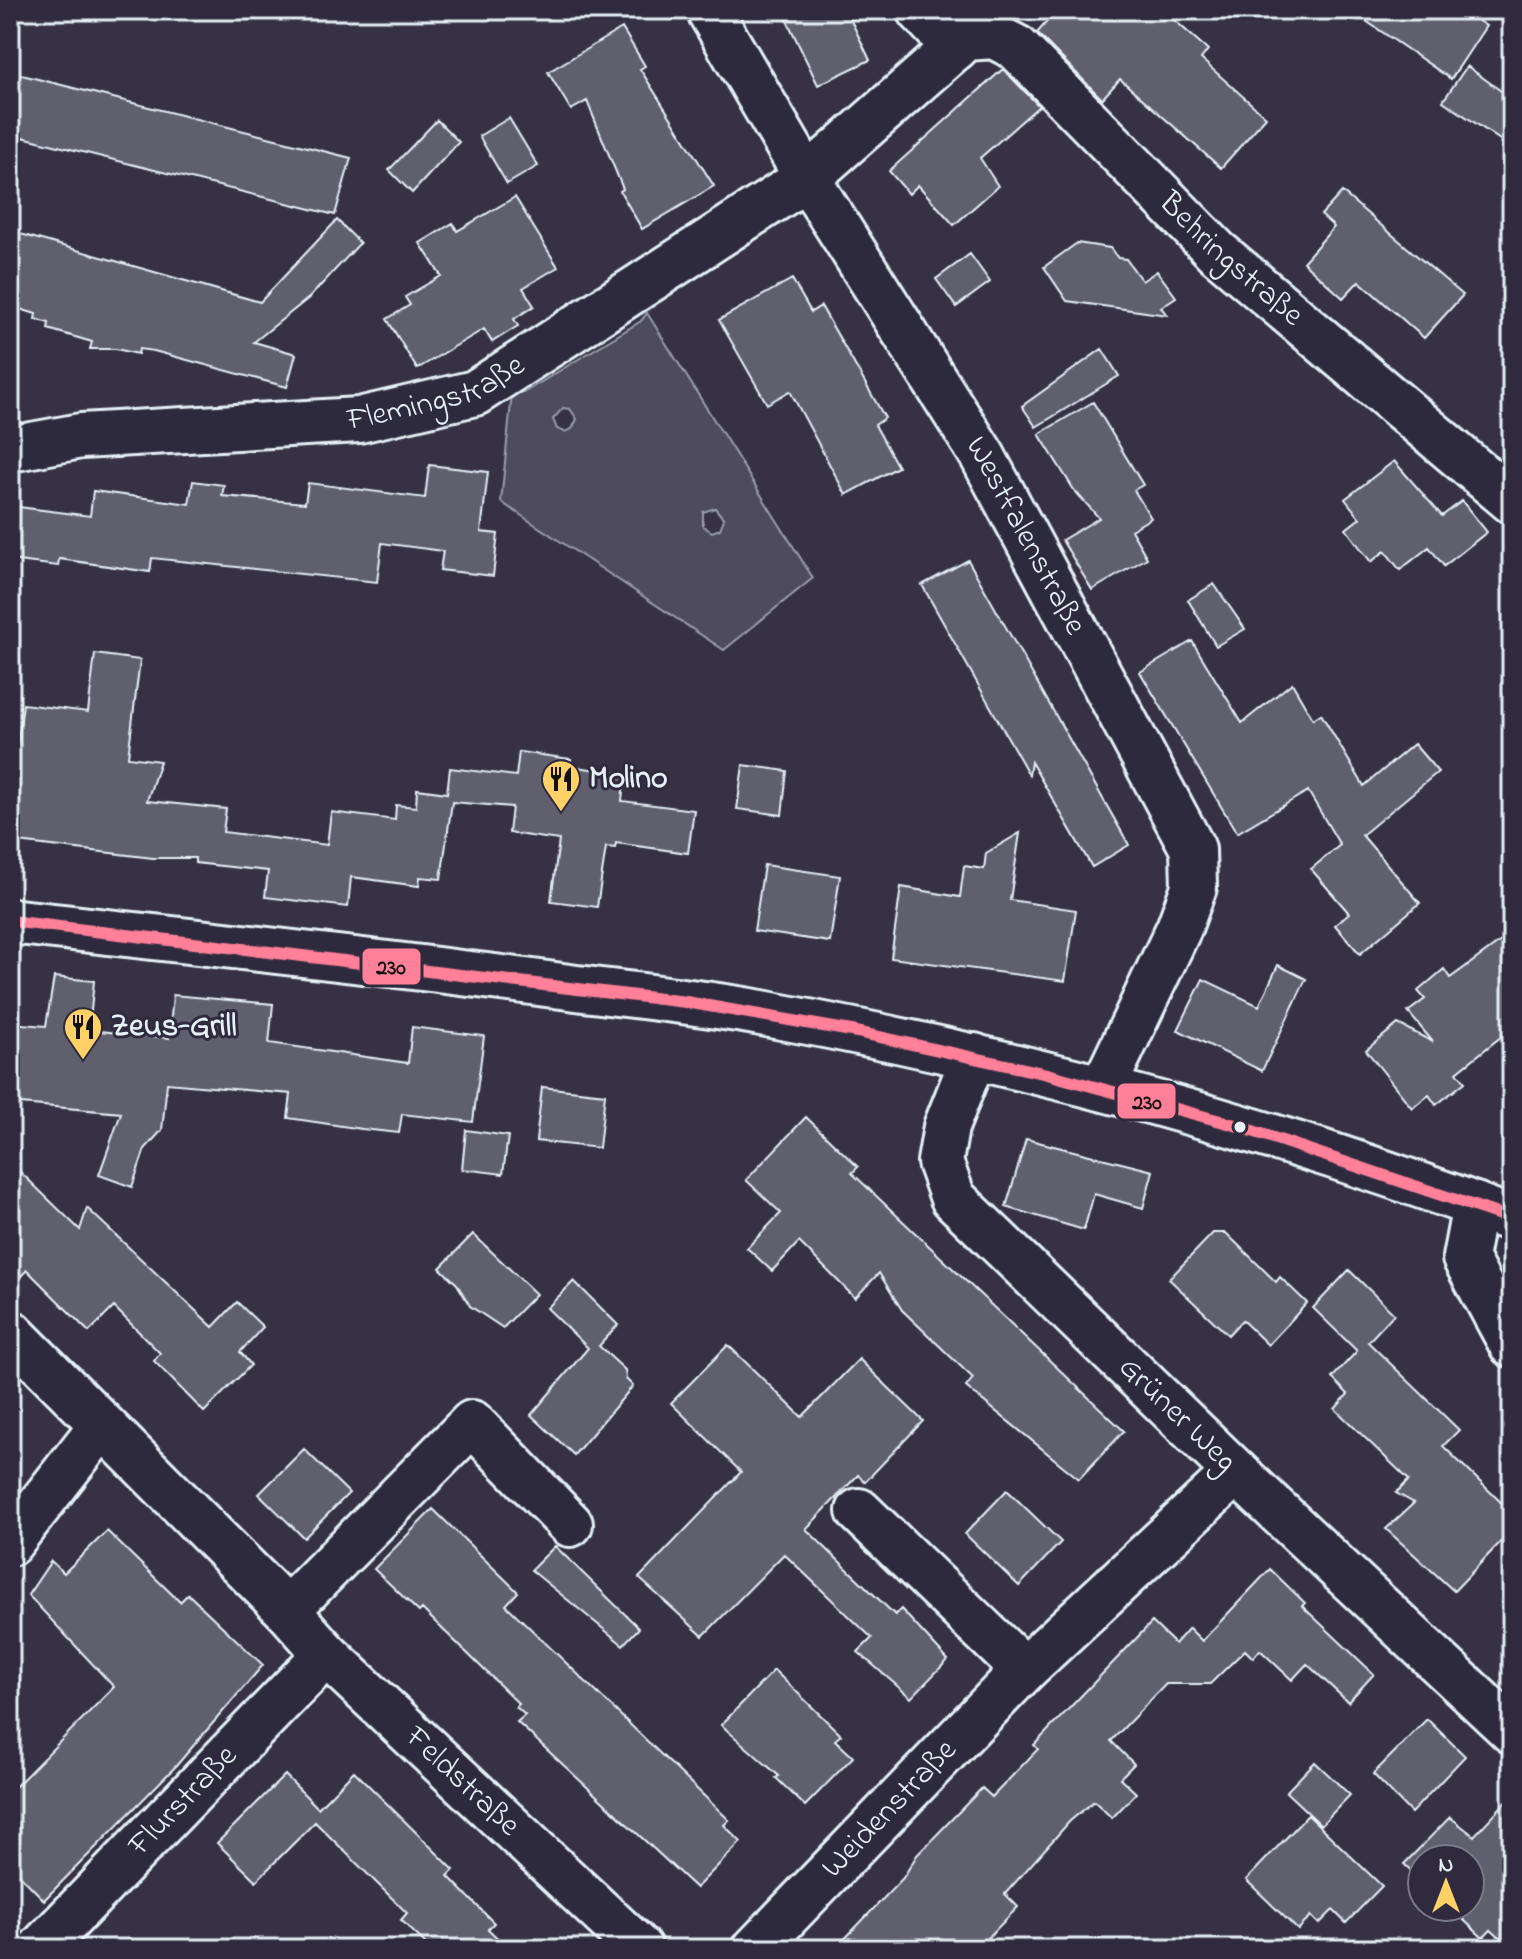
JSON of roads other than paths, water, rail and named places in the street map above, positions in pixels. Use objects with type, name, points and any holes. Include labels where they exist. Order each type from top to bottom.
[{"type":"street","name":"Westfalenstraße","points":[[709,10],[807,178],[982,455],[1193,849],[1194,887],[1179,928],[1103,1088]]},
{"type":"street","points":[[920,10],[955,48]]},
{"type":"street","name":"Behringstraße","points":[[807,178],[966,38],[994,36],[1017,48],[1216,251],[1512,501]]},
{"type":"street","name":"Flemingstraße","points":[[10,449],[81,436],[359,420],[475,393],[807,178]]},
{"type":"street","points":[[10,921],[493,977],[737,1010],[974,1056],[1103,1088],[1364,1166],[1493,1212],[1465,1258],[1512,1345]]},
{"type":"street","name":"Grüner Weg","points":[[974,1056],[946,1127],[940,1162],[953,1198],[1236,1472],[1512,1731]]},
{"type":"street","name":"Feldstraße","points":[[10,1332],[287,1610],[326,1654],[640,1949]]},
{"type":"street","points":[[287,1610],[472,1423],[570,1524]]},
{"type":"street","points":[[10,1543],[102,1425]]},
{"type":"street","name":"Weidenstraße","points":[[755,1949],[1024,1670],[1236,1472]]},
{"type":"street","points":[[859,1511],[1024,1670]]},
{"type":"street","name":"Flurstraße","points":[[40,1949],[326,1654]]},
{"type":"place","name":"Molino","points":[[561,813]]},
{"type":"place","name":"Zeus-Grill","points":[[83,1061]]}]
